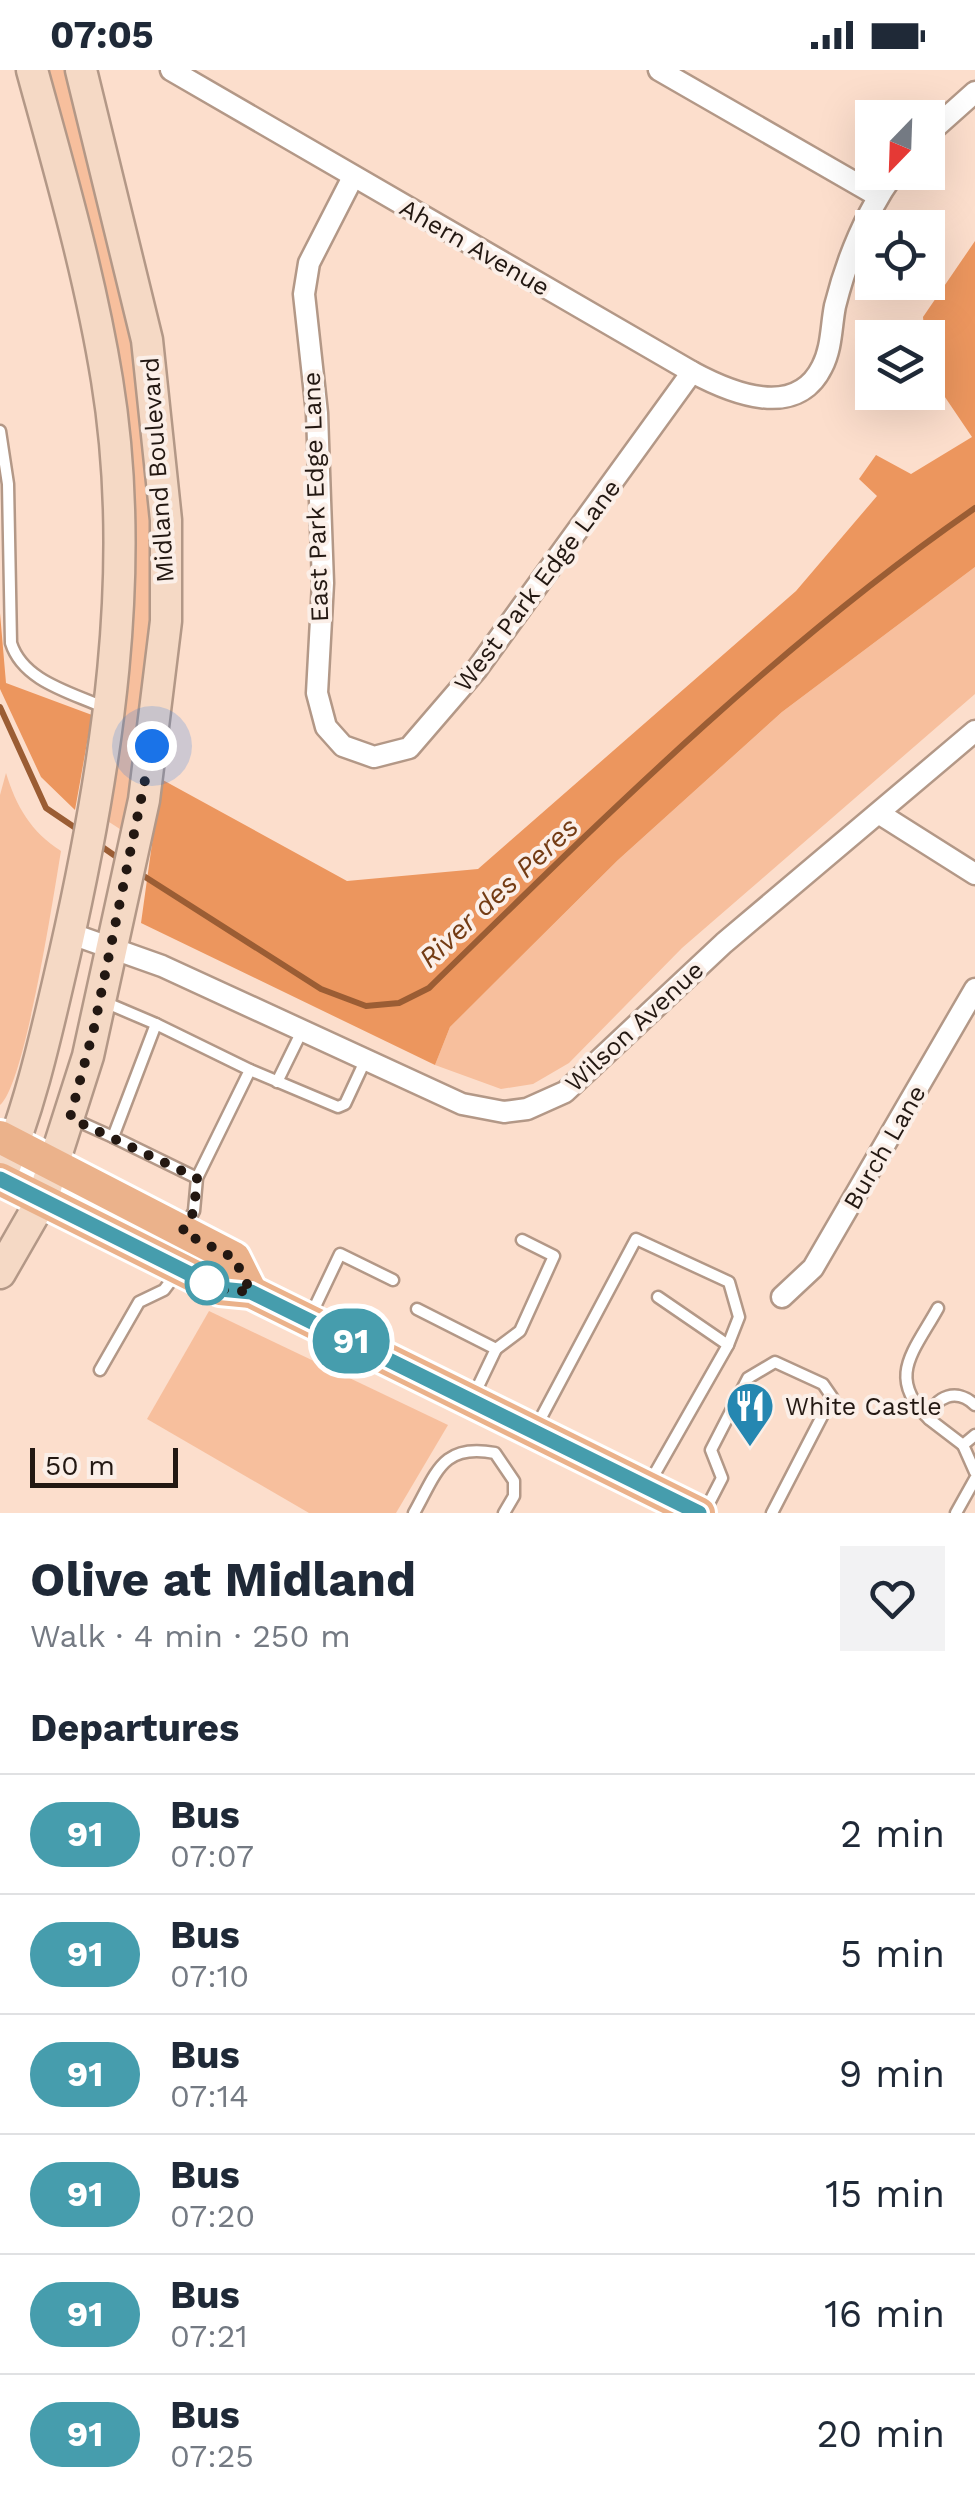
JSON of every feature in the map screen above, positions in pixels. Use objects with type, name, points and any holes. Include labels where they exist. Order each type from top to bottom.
[{"type":"main road","name":"Midland Boulevard","points":[[0,1179],[7,1141],[38,1069],[95,809],[109,710],[117,590],[107,382],[73,220],[32,70]]},
{"type":"main road","name":"Midland Boulevard","points":[[0,1273],[42,1200],[70,1118],[136,840],[156,719],[166,621],[163,481],[147,340],[82,70]]},
{"type":"main road","points":[[7,1141],[234,1258],[251,1292]]},
{"type":"main road","points":[[0,1179],[220,1289],[251,1292],[701,1513]]},
{"type":"street","name":"Ahern Avenue","points":[[170,70],[692,372],[741,395],[788,395],[804,388],[821,369],[844,276],[878,196]]},
{"type":"street","points":[[659,70],[878,196],[882,190]]},
{"type":"street","points":[[945,119],[975,92]]},
{"type":"street","name":"East Park Edge Lane","points":[[354,177],[309,263],[304,294],[320,483],[322,584],[317,693],[326,726],[355,753]]},
{"type":"street","name":"West Park Edge Lane","points":[[355,753],[374,757],[409,748],[477,669],[692,372]]},
{"type":"street","name":"Wilson Avenue","points":[[69,933],[112,947],[485,1111],[527,1108],[549,1100],[584,1078],[724,943],[975,731]]},
{"type":"street","points":[[880,814],[975,874]]},
{"type":"street","name":"Burch Lane","points":[[782,1297],[813,1268],[975,990]]},
{"type":"lane","points":[[0,432],[8,484],[10,643],[16,660],[45,682],[109,710]]},
{"type":"lane","points":[[100,1000],[338,1107],[345,1104],[365,1060]]},
{"type":"lane","points":[[113,1137],[156,1024]]},
{"type":"lane","points":[[278,1082],[302,1031]]},
{"type":"lane","points":[[182,1232],[194,1211],[197,1178],[250,1070]]},
{"type":"lane","points":[[70,1118],[197,1178]]},
{"type":"lane","points":[[414,1513],[440,1466],[456,1451],[495,1453],[523,1426],[636,1239],[729,1282],[739,1317],[728,1346],[647,1488]]},
{"type":"lane","points":[[471,1400],[496,1349],[520,1331],[554,1256],[522,1240]]},
{"type":"lane","points":[[309,1320],[340,1254],[393,1280]]},
{"type":"lane","points":[[100,1370],[139,1302],[164,1290],[180,1269]]},
{"type":"lane","points":[[658,1297],[728,1346]]},
{"type":"lane","points":[[938,1308],[908,1363],[905,1382],[908,1398],[963,1444],[975,1476],[956,1513]]},
{"type":"lane","points":[[417,1309],[496,1349]]},
{"type":"lane","points":[[701,1513],[722,1478],[711,1450],[748,1378],[775,1362],[823,1384],[832,1397],[772,1513]]},
{"type":"lane","points":[[930,1419],[935,1404],[949,1395],[966,1397],[975,1405]]},
{"type":"lane","points":[[963,1444],[975,1435]]},
{"type":"lane","points":[[495,1453],[514,1481],[514,1496],[504,1513]]},
{"type":"shaded area","points":[[42,70],[71,70],[140,373],[152,527],[151,629],[142,736],[123,831],[106,820],[126,576]]},
{"type":"shaded area","points":[[975,241],[975,567],[782,712],[618,860],[450,1027],[435,1065],[141,923],[161,779],[347,881],[478,869],[796,591],[877,496],[859,479],[876,455],[911,474],[972,437],[945,397],[945,320],[923,320],[935,300],[945,300],[945,285]]},
{"type":"shaded area","points":[[975,567],[975,694],[682,948],[569,1063],[533,1084],[501,1089],[435,1065],[450,1027],[618,860],[782,712]]},
{"type":"shaded area","points":[[0,613],[6,683],[92,715],[75,810],[41,777],[0,689]]},
{"type":"shaded area","points":[[6,773],[26,817],[61,851],[28,1027],[10,1090],[0,1105],[0,795]]},
{"type":"shaded area","points":[[209,1311],[448,1425],[396,1513],[309,1513],[147,1419]]},
{"type":"waterway","name":"River des Peres","points":[[139,873],[321,989],[366,1006],[399,1003],[429,988],[625,798],[760,676],[830,617],[975,508]]},
{"type":"waterway","name":"River des Peres","points":[[0,707],[46,808],[80,831]]},
{"type":"waterway","name":"River des Peres","points":[[98,844],[121,860]]},
{"type":"bus line","name":"91","points":[[0,1179],[220,1289],[251,1292],[699,1513]]},
{"type":"place","name":"White Castle","points":[[750,1448]]},
{"type":"route","points":[[152,746],[144,800],[88,1056],[70,1118],[197,1178],[194,1211],[182,1232],[234,1258],[251,1292],[220,1289],[200,1279],[207,1283]]}]
